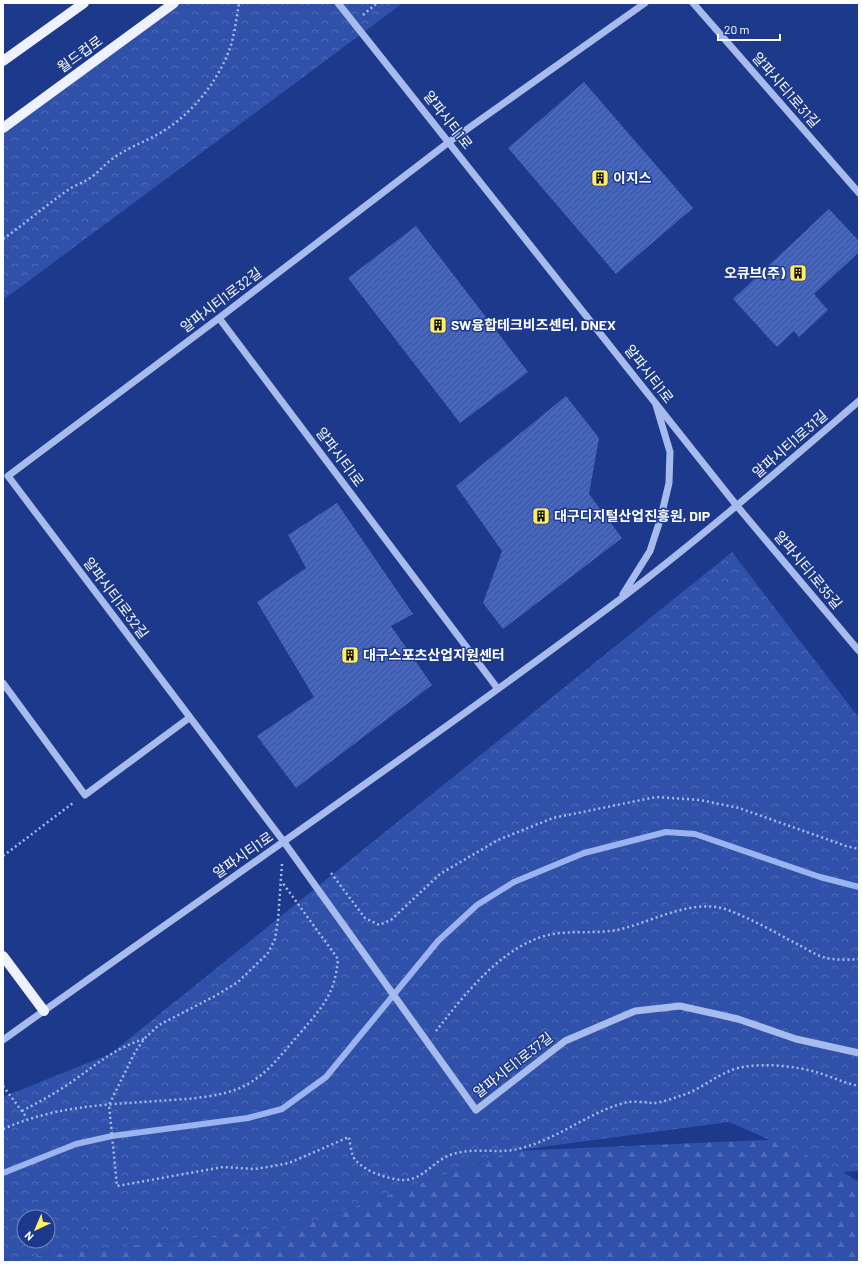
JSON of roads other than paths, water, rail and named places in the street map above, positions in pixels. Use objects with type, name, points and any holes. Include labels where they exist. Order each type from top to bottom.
[{"type":"main road","points":[[3,61],[84,3]]},
{"type":"main road","name":"월드컵로","points":[[3,128],[174,3]]},
{"type":"main road","points":[[3,956],[44,1011]]},
{"type":"street","name":"알파시티1로","points":[[3,1040],[498,689],[620,598],[737,506],[338,3]]},
{"type":"street","points":[[448,142],[645,3]]},
{"type":"street","name":"알파시티1로31길","points":[[693,3],[859,193]]},
{"type":"street","name":"알파시티1로32길","points":[[284,842],[5,477],[219,318],[448,142]]},
{"type":"street","name":"알파시티1로","points":[[219,318],[498,689]]},
{"type":"street","points":[[620,598],[650,551],[661,517],[669,483],[670,452],[654,401]]},
{"type":"street","name":"알파시티1로31길","points":[[737,506],[859,401]]},
{"type":"street","name":"알파시티1로35길","points":[[737,506],[859,651]]},
{"type":"street","points":[[3,683],[85,795],[189,718]]},
{"type":"street","name":"알파시티1로37길","points":[[284,842],[476,1110],[565,1041],[635,1011],[680,1006],[738,1019],[796,1039],[859,1054]]},
{"type":"waterway","points":[[3,1173],[76,1144],[112,1136],[248,1118],[282,1109],[326,1077],[438,941],[477,905],[514,882],[584,853],[666,832],[695,834],[820,877],[859,887]]},
{"type":"place","name":"이지스","points":[[600,178]]},
{"type":"place","name":"오큐브(주)","points":[[798,273]]},
{"type":"place","name":"SW융합테크비즈센터, DNEX","points":[[438,325]]},
{"type":"place","name":"대구디지털산업진흥원, DIP","points":[[541,516]]},
{"type":"place","name":"대구스포츠산업지원센터","points":[[350,655]]}]
